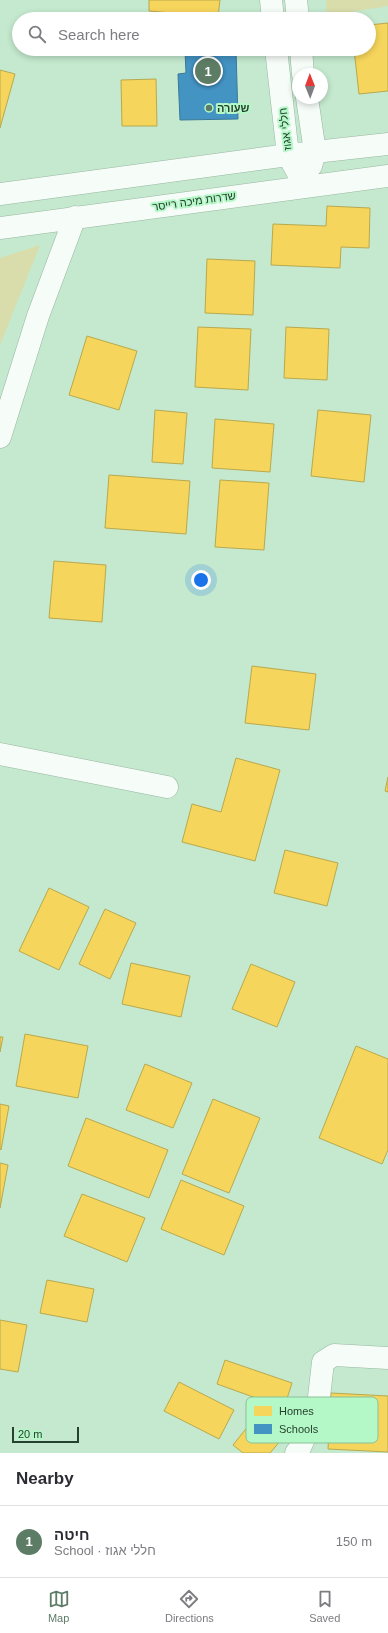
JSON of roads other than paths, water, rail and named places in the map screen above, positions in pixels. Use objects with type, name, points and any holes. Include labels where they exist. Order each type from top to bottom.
[{"type":"street","points":[[271,0],[272,12]]},
{"type":"street","points":[[296,0],[297,12]]},
{"type":"street","name":"חללי אגוז","points":[[277,56],[288,155],[304,186]]},
{"type":"street","points":[[301,56],[302,68]]},
{"type":"street","points":[[304,186],[315,152],[308,104]]},
{"type":"street","points":[[0,194],[288,155],[388,144]]},
{"type":"street","name":"שדרות מיכה רייסר","points":[[0,228],[304,186],[388,176]]},
{"type":"street","points":[[0,437],[38,316],[76,217]]},
{"type":"street","points":[[0,754],[167,787]]},
{"type":"street","points":[[319,1397],[323,1362],[334,1354],[388,1358]]},
{"type":"street","points":[[296,1453],[302,1443]]},
{"type":"place","name":"חיטה","points":[[208,71]]},
{"type":"place","name":"שעורה","points":[[209,108]]}]
